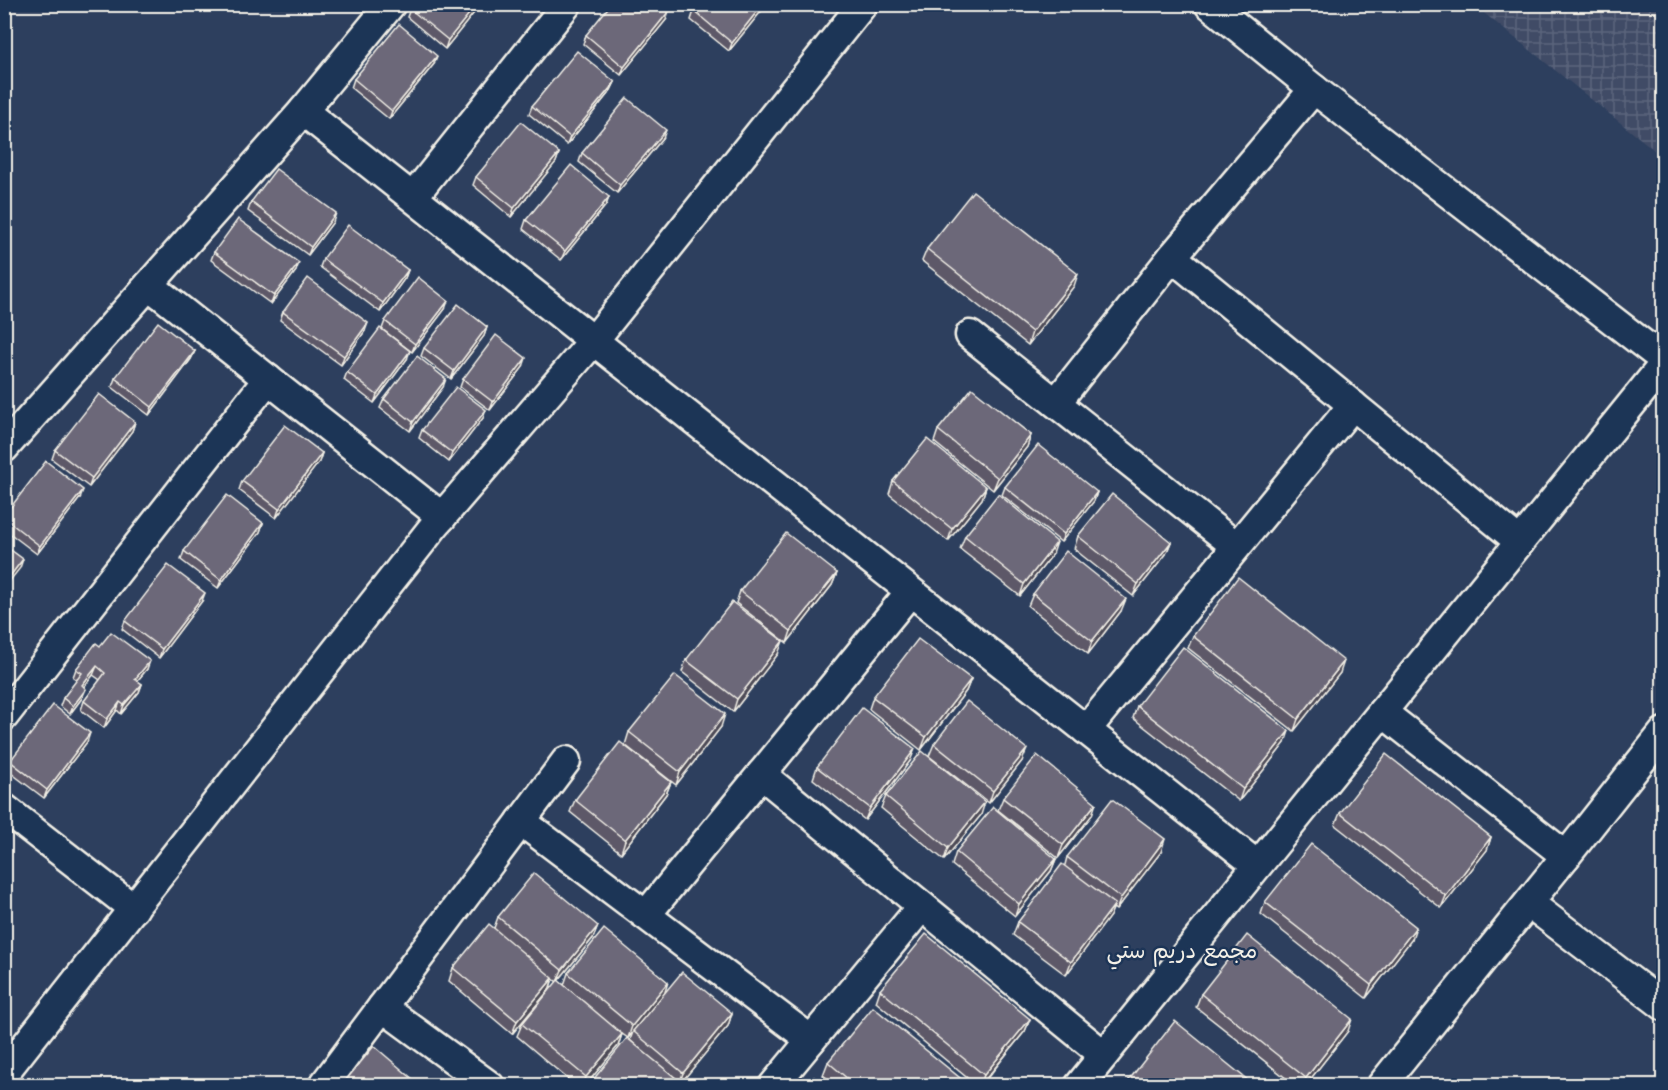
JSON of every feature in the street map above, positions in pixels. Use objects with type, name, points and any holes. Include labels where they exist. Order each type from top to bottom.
[{"type":"street","points":[[4,448],[303,111],[391,4]]},
{"type":"street","points":[[413,196],[567,4]]},
{"type":"street","points":[[1079,1086],[1664,362],[1314,89],[1209,4]]},
{"type":"street","points":[[4,1073],[442,517],[595,339],[855,7]]},
{"type":"street","points":[[1056,403],[1172,257],[1314,89]]},
{"type":"street","points":[[303,111],[595,339],[910,592],[1257,865]]},
{"type":"street","points":[[1172,257],[1520,542]]},
{"type":"street","points":[[149,285],[442,517]]},
{"type":"street","points":[[970,334],[1236,546]]},
{"type":"street","points":[[4,716],[268,380]]},
{"type":"street","points":[[1086,730],[1353,405]]},
{"type":"street","points":[[646,915],[910,592]]},
{"type":"street","points":[[1382,712],[1566,856]]},
{"type":"street","points":[[1381,1086],[1664,732]]},
{"type":"street","points":[[323,1086],[566,761]]},
{"type":"street","points":[[761,774],[1104,1055]]},
{"type":"street","points":[[4,808],[134,909]]},
{"type":"street","points":[[521,821],[811,1040]]},
{"type":"street","points":[[1529,903],[1664,1006]]},
{"type":"street","points":[[773,1086],[921,906]]},
{"type":"street","points":[[382,1006],[490,1086]]},
{"type":"shaded area","points":[[1474,5],[1663,5],[1663,157]]},
{"type":"building","points":[[414,4],[477,4],[448,40],[410,9]]},
{"type":"building","points":[[611,4],[661,4],[669,11],[624,67],[586,35]]},
{"type":"building","points":[[700,4],[763,4],[732,43],[694,11]]},
{"type":"building","points":[[399,24],[437,56],[392,111],[354,79]]},
{"type":"building","points":[[577,51],[615,82],[570,137],[532,106]]},
{"type":"building","points":[[627,98],[666,130],[620,185],[582,153]]},
{"type":"building","points":[[521,122],[559,153],[514,208],[476,177]]},
{"type":"building","points":[[571,165],[609,197],[565,251],[526,220]]},
{"type":"building","points":[[276,169],[336,213],[311,247],[251,202]]},
{"type":"building","points":[[973,191],[1078,274],[1032,332],[927,249]]},
{"type":"building","points":[[238,219],[299,263],[274,296],[214,252]]},
{"type":"building","points":[[348,225],[408,270],[383,303],[323,259]]},
{"type":"building","points":[[418,277],[448,301],[415,344],[385,321]]},
{"type":"building","points":[[308,278],[368,323],[344,356],[283,312]]},
{"type":"building","points":[[458,304],[487,327],[454,371],[424,348]]},
{"type":"building","points":[[158,322],[195,351],[152,407],[115,378]]},
{"type":"building","points":[[380,328],[410,351],[377,395],[347,372]]},
{"type":"building","points":[[496,335],[526,358],[493,402],[463,379]]},
{"type":"building","points":[[417,356],[446,379],[413,422],[384,399]]},
{"type":"building","points":[[456,387],[486,410],[452,453],[422,430]]},
{"type":"building","points":[[972,388],[1031,435],[998,478],[938,430]]},
{"type":"building","points":[[99,394],[135,422],[92,478],[55,450]]},
{"type":"building","points":[[285,425],[322,453],[279,509],[242,481]]},
{"type":"building","points":[[927,439],[986,487],[952,529],[893,481]]},
{"type":"building","points":[[1038,445],[1097,492],[1064,534],[1005,487]]},
{"type":"building","points":[[46,461],[83,490],[40,546],[4,516]]},
{"type":"building","points":[[998,494],[1057,542],[1024,584],[965,536]]},
{"type":"building","points":[[1112,494],[1171,542],[1138,584],[1078,536]]},
{"type":"building","points":[[227,495],[263,523],[221,580],[184,551]]},
{"type":"building","points":[[786,533],[837,573],[791,631],[740,591]]},
{"type":"building","points":[[4,545],[23,559],[4,584]]},
{"type":"building","points":[[1066,551],[1126,599],[1092,641],[1033,594]]},
{"type":"building","points":[[168,565],[205,593],[162,649],[125,621]]},
{"type":"building","points":[[1238,577],[1344,661],[1298,719],[1193,636]]},
{"type":"building","points":[[732,602],[783,641],[737,699],[686,660]]},
{"type":"building","points":[[111,632],[150,661],[135,679],[142,684],[124,705],[120,702],[107,719],[84,701],[105,673],[97,666],[82,685],[86,689],[73,706],[63,698],[82,673],[76,669],[96,643],[100,646]]},
{"type":"building","points":[[918,639],[971,679],[926,737],[873,697]]},
{"type":"building","points":[[1183,647],[1289,731],[1243,789],[1137,706]]},
{"type":"building","points":[[675,675],[725,714],[680,772],[629,732]]},
{"type":"building","points":[[967,701],[1027,749],[993,791],[934,744]]},
{"type":"building","points":[[53,705],[90,733],[47,790],[10,761]]},
{"type":"building","points":[[862,708],[915,749],[870,808],[817,767]]},
{"type":"building","points":[[620,742],[671,782],[625,840],[575,800]]},
{"type":"building","points":[[922,751],[985,802],[948,848],[886,796]]},
{"type":"building","points":[[1386,754],[1491,837],[1446,896],[1340,813]]},
{"type":"building","points":[[1037,755],[1096,803],[1063,845],[1003,798]]},
{"type":"building","points":[[1112,799],[1165,839],[1121,898],[1067,857]]},
{"type":"building","points":[[993,807],[1056,859],[1019,904],[956,852]]},
{"type":"building","points":[[1311,844],[1416,927],[1371,985],[1265,902]]},
{"type":"building","points":[[1062,864],[1115,904],[1071,962],[1018,922]]},
{"type":"building","points":[[534,873],[598,926],[562,970],[498,917]]},
{"type":"building","points":[[489,924],[553,978],[517,1021],[453,968]]},
{"type":"building","points":[[604,929],[668,982],[632,1026],[568,973]]},
{"type":"building","points":[[926,934],[1030,1019],[984,1075],[880,990]]},
{"type":"building","points":[[1247,935],[1352,1019],[1306,1078],[1201,994]]},
{"type":"building","points":[[682,972],[732,1013],[683,1073],[633,1031]]},
{"type":"building","points":[[558,980],[622,1034],[586,1077],[522,1024]]},
{"type":"building","points":[[873,1007],[970,1086],[856,1086],[828,1062]]},
{"type":"building","points":[[1175,1021],[1255,1086],[1136,1086],[1129,1080]]},
{"type":"building","points":[[627,1038],[677,1079],[672,1086],[588,1086]]},
{"type":"building","points":[[374,1046],[421,1086],[341,1086]]},
{"type":"building","points":[[814,1077],[824,1086],[807,1086]]},
{"type":"district","name":"مجمع دريم ستي","points":[[1182,950]]}]
